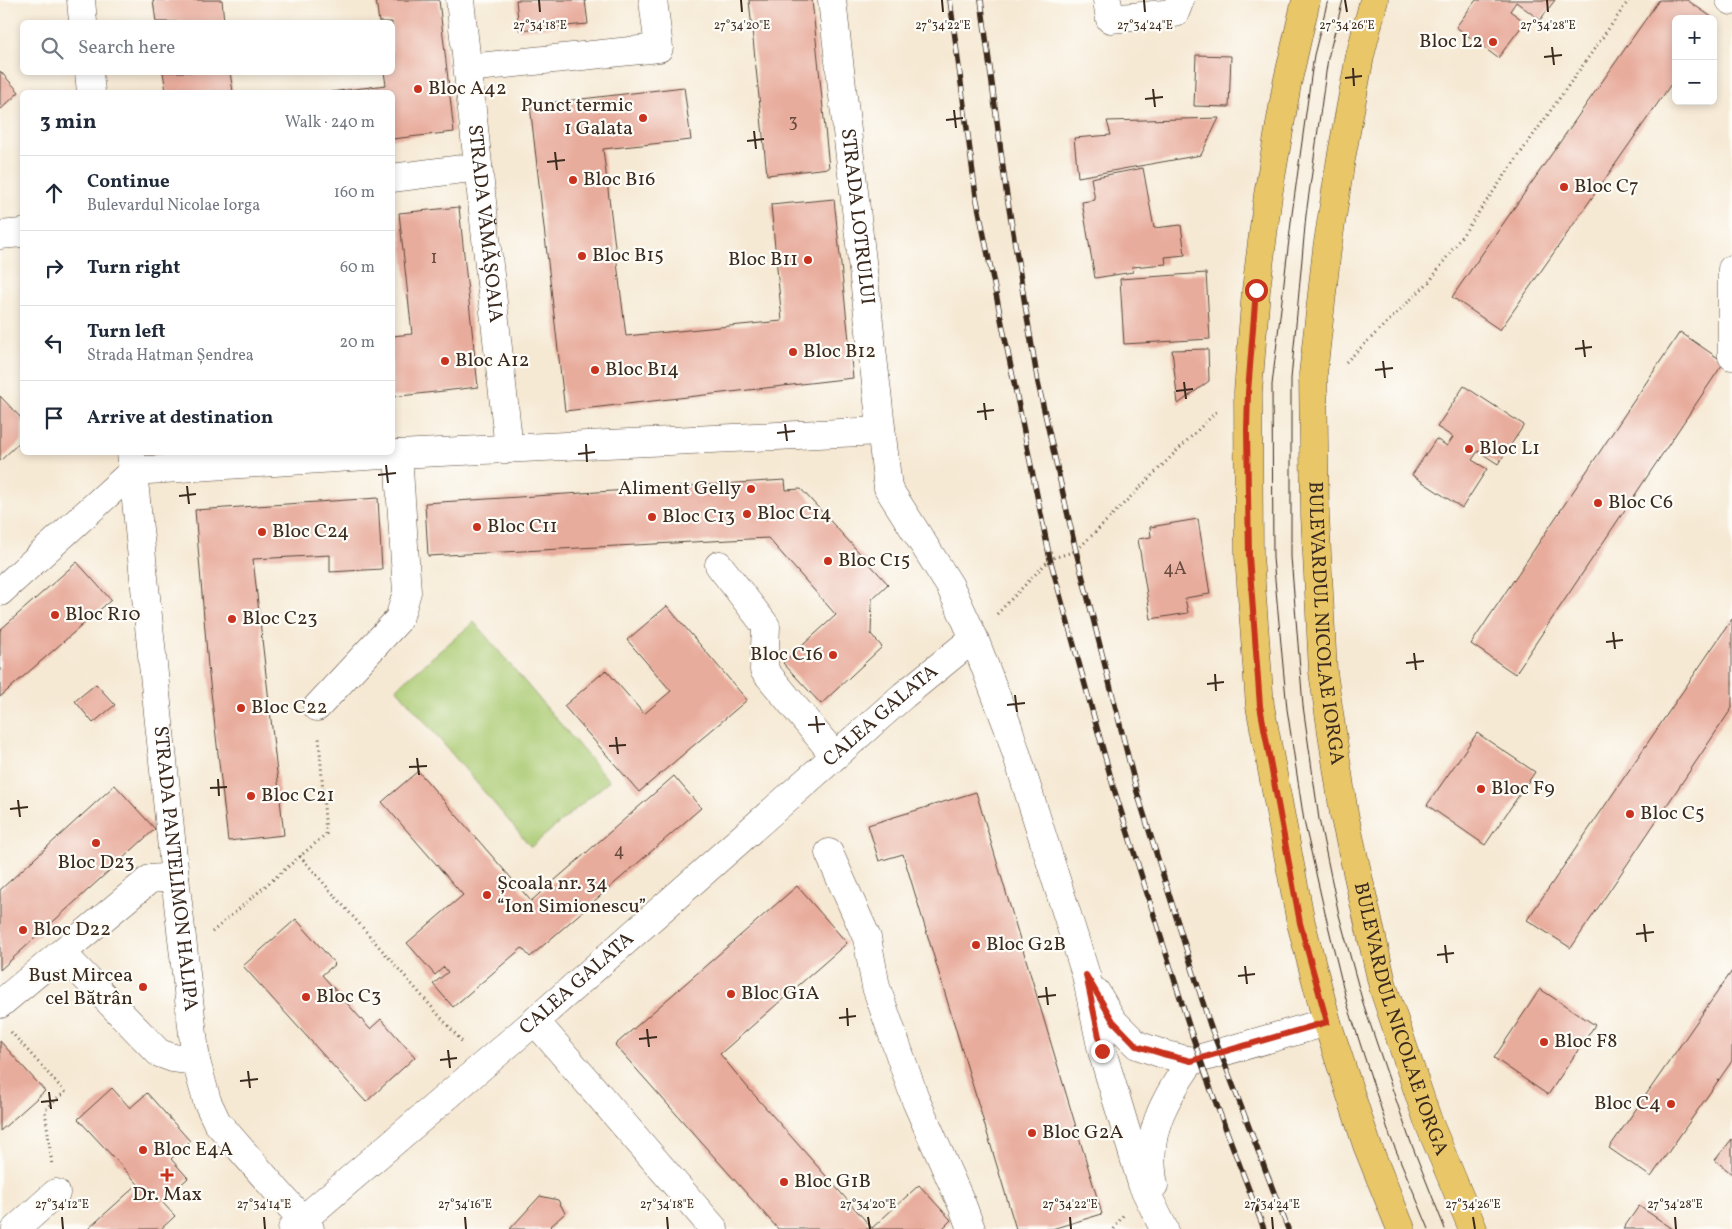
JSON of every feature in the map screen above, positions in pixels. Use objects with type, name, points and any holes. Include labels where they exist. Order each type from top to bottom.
[{"type":"main road","points":[[1306,0],[1285,93],[1268,195],[1256,290],[1248,392],[1249,556],[1260,706],[1300,923],[1327,1022],[1367,1145],[1401,1229]]},
{"type":"main road","name":"BULEVARDUL NICOLAE IORGA","points":[[1374,0],[1360,56],[1339,168],[1326,249],[1313,374],[1315,515],[1323,672],[1344,814],[1383,987],[1428,1121],[1473,1229]]},
{"type":"street","points":[[81,0],[84,20]]},
{"type":"street","name":"STRADA VĂMĂȘOAIA","points":[[460,0],[508,449]]},
{"type":"street","points":[[468,68],[659,48],[653,0]]},
{"type":"street","name":"STRADA LOTRULUI","points":[[832,0],[888,488],[950,586],[974,638],[1008,727],[1086,975]]},
{"type":"street","points":[[1107,0],[1110,19],[1175,13],[1180,0]]},
{"type":"street","points":[[89,75],[91,90]]},
{"type":"street","points":[[395,178],[478,167]]},
{"type":"street","points":[[0,235],[20,233]]},
{"type":"street","points":[[1732,269],[1732,356]]},
{"type":"street","points":[[395,454],[881,431]]},
{"type":"street","points":[[317,707],[399,619],[408,592],[398,454]]},
{"type":"street","points":[[0,592],[132,462],[365,455]]},
{"type":"street","name":"STRADA PANTELIMON HALIPA","points":[[132,462],[196,1061],[207,1101],[217,1122],[302,1226]]},
{"type":"street","points":[[719,565],[766,626],[764,670],[835,756]]},
{"type":"street","name":"CALEA GALATA","points":[[302,1226],[835,756],[974,638]]},
{"type":"street","points":[[829,853],[867,938],[876,987],[916,1101],[971,1229]]},
{"type":"street","points":[[3,1015],[62,952],[150,879],[175,877]]},
{"type":"street","points":[[62,952],[160,1054],[196,1061]]},
{"type":"street","points":[[1086,975],[1113,1021],[1137,1046],[1191,1061],[1327,1022]]},
{"type":"street","points":[[1086,975],[1102,1051],[1142,1184],[1164,1227]]},
{"type":"street","points":[[535,1022],[714,1229]]},
{"type":"street","points":[[1164,1227],[1150,1166],[1153,1135],[1162,1108],[1175,1084],[1191,1061]]},
{"type":"street","points":[[16,1229],[56,1193]]},
{"type":"path","points":[[1346,362],[1430,281],[1629,0]]},
{"type":"path","points":[[974,638],[1050,559],[1076,551],[1222,405]]},
{"type":"path","points":[[185,956],[326,834],[317,707]]},
{"type":"path","points":[[300,856],[483,1065]]},
{"type":"path","points":[[3,1015],[65,1092],[45,1110],[56,1193]]},
{"type":"green space","points":[[474,622],[609,781],[531,847],[396,688]]},
{"type":"building","points":[[153,0],[222,0],[224,20],[156,20]]},
{"type":"building","name":"Bloc A42","points":[[376,0],[439,0],[454,132],[395,139],[395,90],[347,90],[386,85],[384,75],[395,75],[395,20],[379,20]]},
{"type":"building","points":[[516,0],[585,0],[588,24],[519,30]]},
{"type":"building","points":[[749,0],[812,0],[829,168],[767,175]]},
{"type":"building","name":"Bloc L2","points":[[1476,0],[1555,0],[1540,20],[1516,2],[1510,11],[1525,22],[1498,58],[1456,27]]},
{"type":"building","name":"Bloc C7","points":[[1659,0],[1687,0],[1709,15],[1672,15],[1672,83],[1500,330],[1452,297]]},
{"type":"building","points":[[1196,55],[1231,56],[1229,107],[1194,106]]},
{"type":"building","points":[[0,71],[19,92],[0,110]]},
{"type":"building","points":[[163,75],[230,75],[233,90],[166,90]]},
{"type":"building","points":[[684,87],[691,140],[603,149],[626,336],[782,321],[771,205],[834,199],[853,378],[565,411],[530,105]]},
{"type":"building","points":[[1219,118],[1201,155],[1078,177],[1074,138],[1111,135],[1107,121]]},
{"type":"building","points":[[1143,168],[1154,228],[1181,225],[1185,255],[1165,257],[1166,264],[1132,267],[1133,272],[1095,278],[1082,202],[1095,200],[1091,178]]},
{"type":"building","points":[[459,207],[478,387],[395,397],[395,336],[412,334],[399,213]]},
{"type":"building","points":[[1206,273],[1210,339],[1124,344],[1120,279]]},
{"type":"building","name":"Bloc C6","points":[[1680,332],[1724,362],[1515,674],[1471,644]]},
{"type":"building","points":[[1208,349],[1209,381],[1178,404],[1172,350]]},
{"type":"building","name":"Bloc L1","points":[[1464,386],[1524,425],[1498,464],[1478,451],[1472,460],[1487,469],[1462,508],[1412,475],[1436,439],[1447,446],[1453,437],[1437,427]]},
{"type":"building","points":[[0,396],[20,417],[20,442],[0,461]]},
{"type":"building","points":[[785,480],[786,490],[801,489],[888,584],[872,599],[871,634],[882,647],[821,704],[783,663],[836,615],[768,538],[428,556],[425,503]]},
{"type":"building","points":[[378,498],[382,569],[330,572],[330,555],[253,559],[284,835],[228,841],[208,666],[195,510]]},
{"type":"building","points":[[1198,519],[1210,594],[1185,598],[1188,613],[1151,619],[1138,539],[1151,537],[1150,527]]},
{"type":"building","name":"Bloc R10","points":[[77,562],[111,600],[0,697],[0,630]]},
{"type":"building","points":[[667,606],[747,700],[639,792],[564,706],[606,670],[644,714],[671,691],[627,640]]},
{"type":"building","name":"Bloc C5","points":[[1732,619],[1732,708],[1571,948],[1527,920]]},
{"type":"building","points":[[96,684],[115,705],[93,723],[75,701]]},
{"type":"building","name":"Bloc F9","points":[[1477,733],[1535,772],[1485,845],[1427,805]]},
{"type":"building","points":[[418,771],[531,901],[674,776],[701,808],[530,957],[522,948],[453,1007],[433,984],[448,972],[444,967],[435,975],[407,943],[463,895],[382,802]]},
{"type":"building","points":[[115,785],[155,829],[0,970],[0,890]]},
{"type":"building","points":[[976,792],[1102,1214],[1052,1229],[1016,1229],[903,854],[879,861],[868,825]]},
{"type":"building","name":"Bloc G1A","points":[[797,886],[847,943],[720,1054],[872,1228],[919,1185],[951,1220],[942,1229],[778,1229],[615,1045]]},
{"type":"building","name":"Bloc C3","points":[[296,919],[335,964],[322,975],[370,1029],[381,1019],[415,1057],[366,1102],[243,966]]},
{"type":"building","name":"Bloc C4","points":[[1732,971],[1732,1061],[1651,1177],[1609,1148]]},
{"type":"building","name":"Bloc F8","points":[[1540,989],[1595,1025],[1548,1095],[1494,1058]]},
{"type":"building","points":[[0,1041],[45,1091],[0,1131]]},
{"type":"building","name":"Bloc E4A","points":[[112,1088],[130,1108],[147,1093],[190,1141],[171,1159],[188,1178],[162,1202],[175,1216],[161,1229],[88,1229],[138,1184],[78,1119]]},
{"type":"building","points":[[1732,1139],[1732,1174],[1715,1160]]},
{"type":"building","points":[[540,1196],[558,1200],[565,1213],[550,1227],[553,1229],[510,1229]]},
{"type":"building","points":[[1639,1206],[1673,1229],[1623,1229]]},
{"type":"tram line","points":[[1328,0],[1314,55],[1292,214],[1272,385],[1273,558],[1287,709],[1304,821],[1325,913],[1347,1003],[1390,1136],[1429,1229]]},
{"type":"tram line","points":[[1343,0],[1328,58],[1306,215],[1291,379],[1291,557],[1303,706],[1319,819],[1339,915],[1363,1003],[1408,1135],[1445,1229]]},
{"type":"railway","points":[[950,0],[976,196],[1050,559],[1114,789],[1191,1032],[1264,1229]]},
{"type":"railway","points":[[981,0],[1006,190],[1038,383],[1076,551],[1137,792],[1210,1025],[1288,1229]]},
{"type":"place","name":"Bloc L2","points":[[1493,42]]},
{"type":"place","name":"Bloc A42","points":[[418,89]]},
{"type":"place","name":"Punct termic 1 Galata","points":[[643,118]]},
{"type":"place","name":"Bloc B16","points":[[573,180]]},
{"type":"place","name":"Bloc C7","points":[[1564,187]]},
{"type":"place","name":"Bloc B15","points":[[582,256]]},
{"type":"place","name":"Bloc B11","points":[[808,260]]},
{"type":"place","name":"Bloc B12","points":[[793,352]]},
{"type":"place","name":"Bloc A12","points":[[445,361]]},
{"type":"place","name":"Bloc B14","points":[[595,370]]},
{"type":"place","name":"Bloc L1","points":[[1469,449]]},
{"type":"place","name":"Aliment Gelly","points":[[751,489]]},
{"type":"place","name":"Bloc C6","points":[[1598,503]]},
{"type":"place","name":"Bloc C14","points":[[747,514]]},
{"type":"place","name":"Bloc C13","points":[[652,517]]},
{"type":"place","name":"Bloc C11","points":[[477,527]]},
{"type":"place","name":"Bloc C24","points":[[262,532]]},
{"type":"place","name":"Bloc C15","points":[[828,561]]},
{"type":"place","name":"Bloc R10","points":[[55,615]]},
{"type":"place","name":"Bloc C23","points":[[232,619]]},
{"type":"place","name":"Bloc C16","points":[[833,655]]},
{"type":"place","name":"Bloc C22","points":[[241,708]]},
{"type":"place","name":"Bloc F9","points":[[1481,789]]},
{"type":"place","name":"Bloc C21","points":[[251,796]]},
{"type":"place","name":"Bloc C5","points":[[1630,814]]},
{"type":"place","name":"Bloc D23","points":[[96,843]]},
{"type":"place","name":"Școala nr. 34 “Ion Simionescu”","points":[[487,895]]},
{"type":"place","name":"Bloc D22","points":[[23,930]]},
{"type":"place","name":"Bloc G2B","points":[[976,945]]},
{"type":"place","name":"Bust Mircea cel Bătrân","points":[[143,987]]},
{"type":"place","name":"Bloc G1A","points":[[731,994]]},
{"type":"place","name":"Bloc C3","points":[[306,997]]},
{"type":"place","name":"Bloc F8","points":[[1544,1042]]},
{"type":"place","name":"Bloc C4","points":[[1671,1104]]},
{"type":"place","name":"Bloc G2A","points":[[1032,1133]]},
{"type":"place","name":"Bloc E4A","points":[[143,1150]]},
{"type":"place","name":"Dr. Max","points":[[167,1175]]},
{"type":"place","name":"Bloc G1B","points":[[784,1182]]},
{"type":"route","points":[[1102,1051],[1086,975],[1113,1021],[1137,1046],[1191,1061],[1327,1022],[1300,923],[1260,706],[1249,556],[1247,431],[1256,290]]}]
